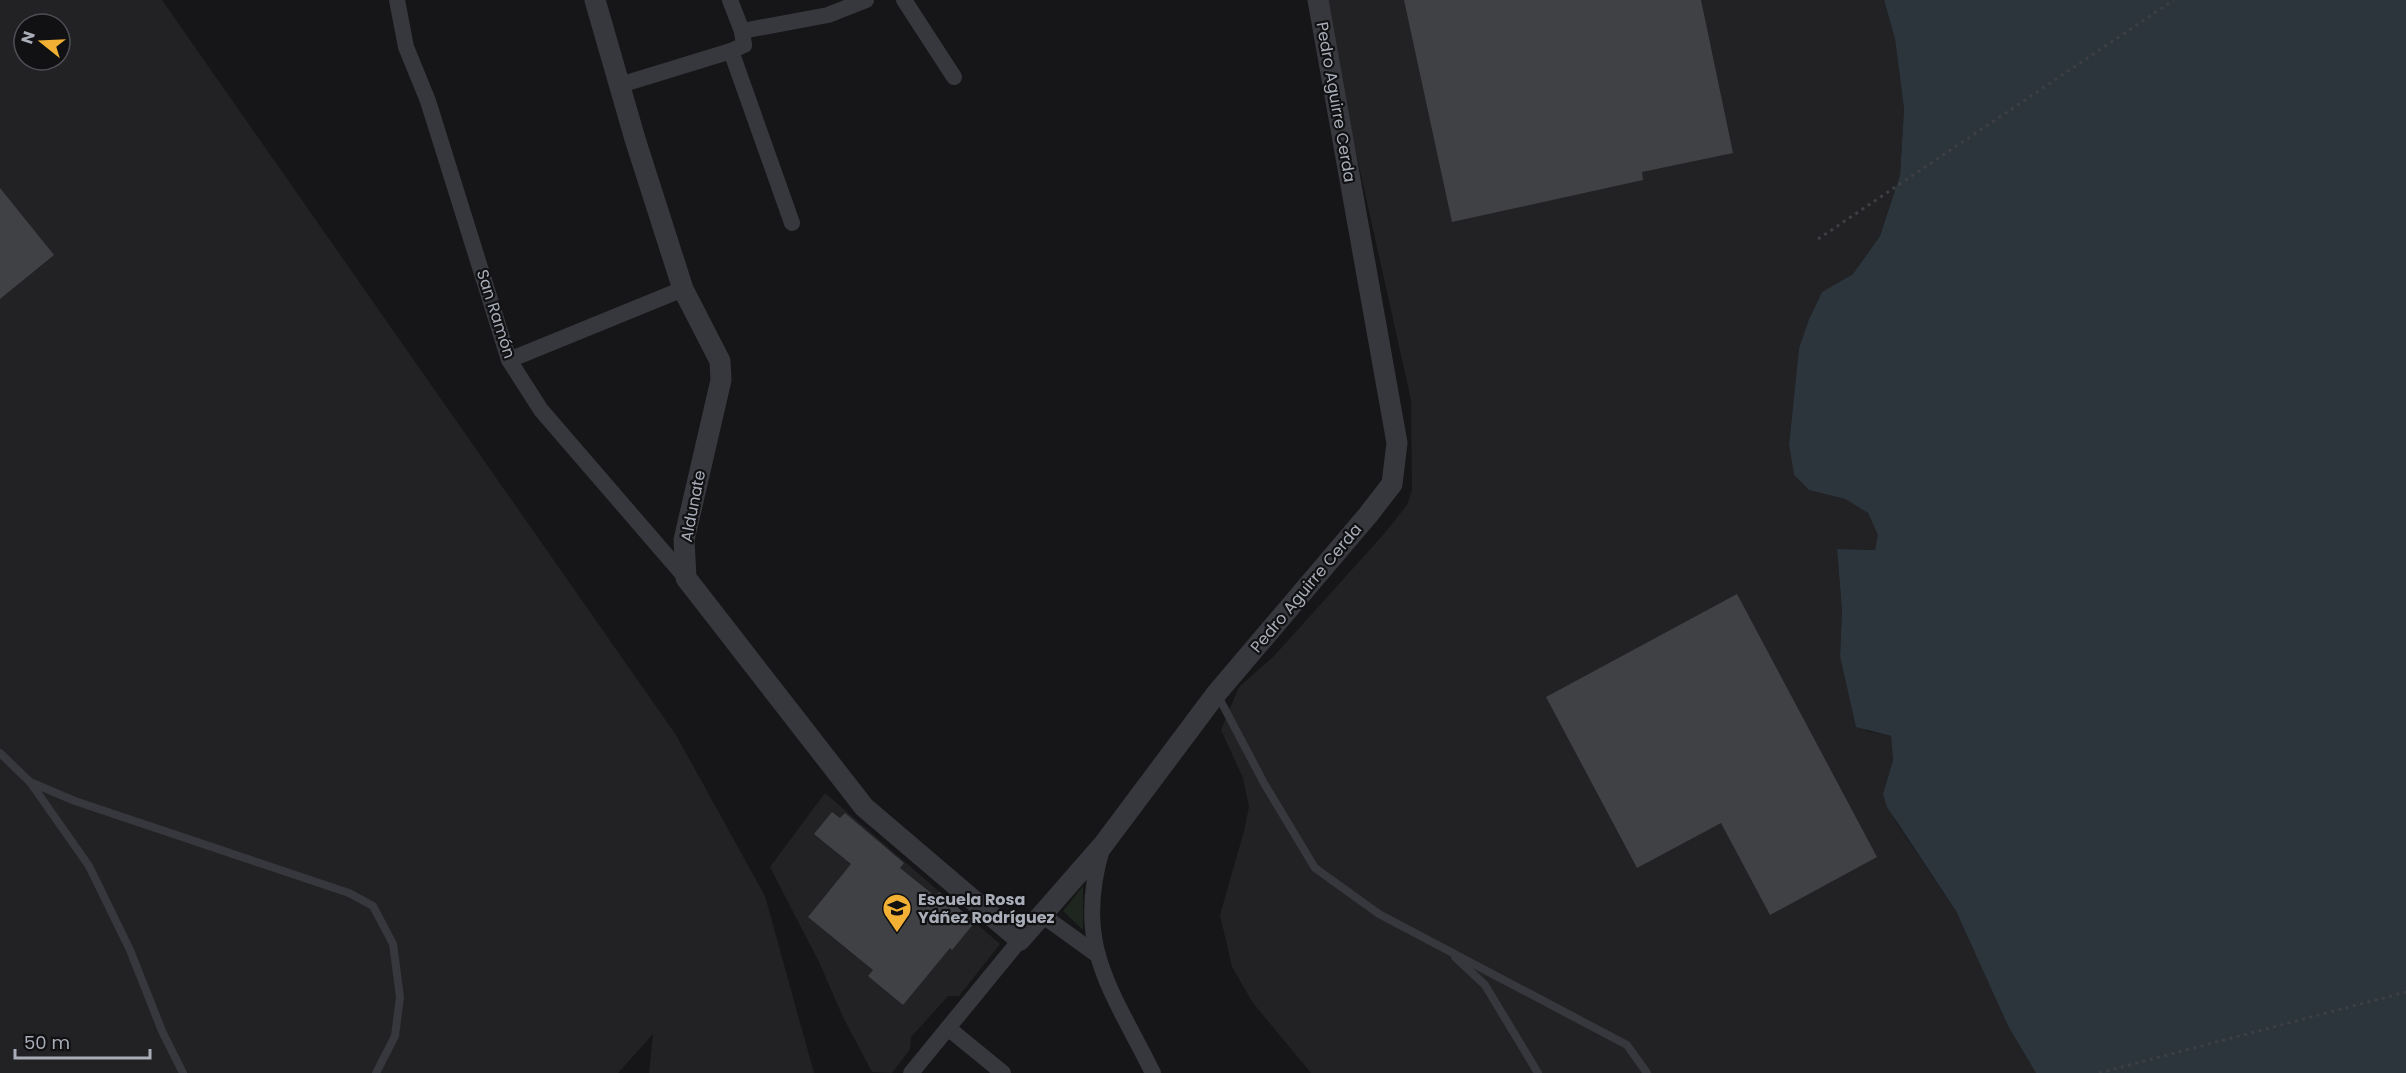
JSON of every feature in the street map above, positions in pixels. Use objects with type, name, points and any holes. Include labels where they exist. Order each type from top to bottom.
[{"type":"street","name":"San Ramón","points":[[397,0],[406,47],[428,101],[509,360],[541,410],[686,578]]},
{"type":"street","name":"Aldunate","points":[[595,0],[683,289],[720,361],[721,380],[684,540],[686,578]]},
{"type":"street","points":[[620,85],[744,45],[742,31],[730,0]]},
{"type":"street","points":[[742,31],[828,15],[866,0]]},
{"type":"street","points":[[904,0],[954,77]]},
{"type":"street","name":"Pedro Aguirre Cerda","points":[[911,1073],[1020,940],[1103,845],[1216,694],[1392,484],[1396,443],[1318,0]]},
{"type":"street","points":[[731,51],[792,223]]},
{"type":"street","points":[[509,360],[683,289]]},
{"type":"street","points":[[686,578],[864,807],[1020,940]]},
{"type":"street","points":[[1103,845],[1093,889],[1092,911],[1096,954],[1125,1022],[1153,1073]]},
{"type":"street","points":[[1042,915],[1096,954]]},
{"type":"street","points":[[948,1028],[1003,1073]]},
{"type":"lane","points":[[1216,694],[1265,785],[1315,868],[1379,914],[1627,1045],[1647,1073]]},
{"type":"lane","points":[[0,753],[30,782],[89,866],[130,950],[162,1031],[183,1073]]},
{"type":"lane","points":[[30,782],[75,801],[349,893],[373,906],[393,944],[400,997],[395,1036],[376,1073]]},
{"type":"lane","points":[[1447,949],[1485,985],[1538,1073]]},
{"type":"path","points":[[1818,239],[2174,0]]},
{"type":"path","points":[[2099,1073],[2406,992]]},
{"type":"shaded area","points":[[0,0],[162,0],[676,735],[765,896],[814,1073],[649,1073],[653,1034],[618,1073],[0,1073]]},
{"type":"shaded area","points":[[1322,0],[1884,0],[1895,39],[1904,109],[1900,175],[1880,236],[1853,274],[1822,292],[1809,319],[1799,348],[1789,445],[1794,475],[1809,490],[1845,499],[1868,513],[1879,535],[1875,550],[1837,549],[1842,611],[1840,656],[1867,731],[1891,736],[1893,760],[1883,794],[1896,822],[1956,911],[2008,1026],[2036,1073],[1311,1073],[1253,1003],[1232,967],[1220,915],[1249,807],[1243,778],[1221,730],[1239,687],[1274,656],[1383,535],[1407,505],[1412,490],[1411,400]]},
{"type":"shaded area","points":[[1884,0],[2406,0],[2406,1073],[2036,1073],[2008,1026],[1956,911],[1887,807],[1883,794],[1893,760],[1891,736],[1856,727],[1840,656],[1842,611],[1837,549],[1875,550],[1878,535],[1868,513],[1845,499],[1809,490],[1794,475],[1789,445],[1799,348],[1809,319],[1822,292],[1853,274],[1880,236],[1900,175],[1904,109],[1895,39]]},
{"type":"shaded area","name":"Escuela Rosa Yáñez Rodríguez","points":[[825,793],[1000,944],[959,996],[948,996],[911,1037],[910,1049],[892,1073],[872,1072],[770,867]]},
{"type":"shaded area","points":[[1083,886],[1083,930],[1063,911]]},
{"type":"building","points":[[1404,0],[1701,0],[1733,153],[1642,172],[1643,180],[1452,222]]},
{"type":"building","points":[[0,188],[54,255],[0,299]]},
{"type":"building","points":[[1737,594],[1877,857],[1770,915],[1721,823],[1637,868],[1546,697]]},
{"type":"building","points":[[832,812],[840,818],[845,813],[904,863],[900,868],[936,897],[939,892],[975,922],[952,950],[950,948],[903,1005],[868,976],[873,970],[808,917],[851,864],[814,834]]},
{"type":"place","name":"Escuela Rosa Yáñez Rodríguez","points":[[897,934]]}]
